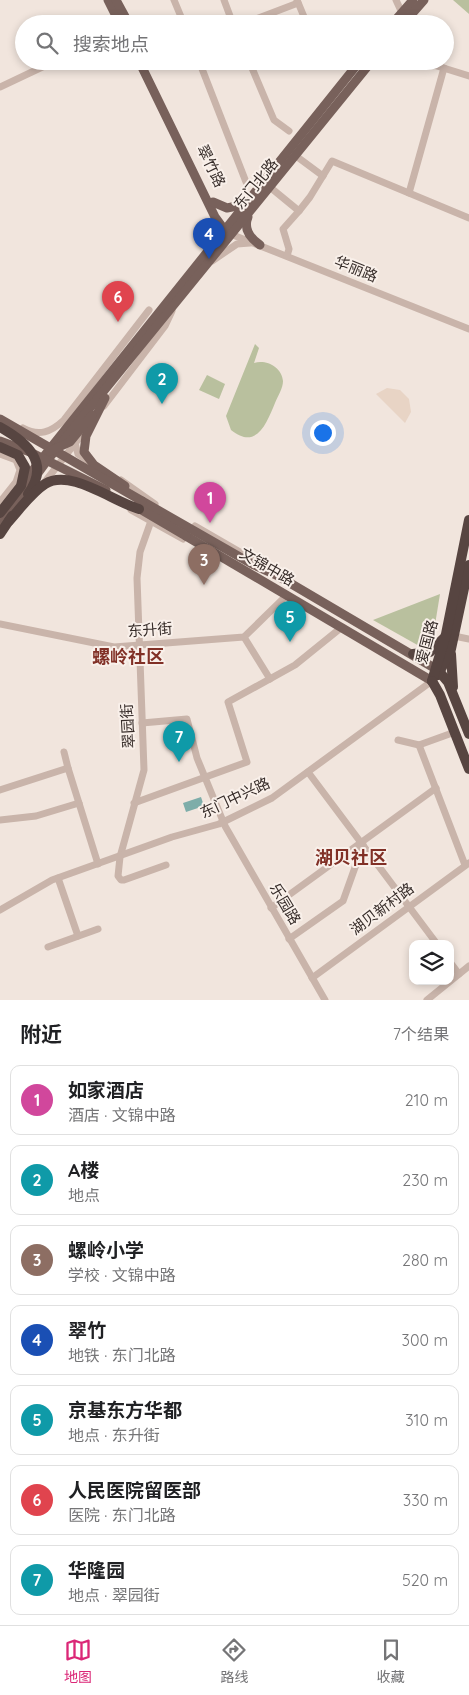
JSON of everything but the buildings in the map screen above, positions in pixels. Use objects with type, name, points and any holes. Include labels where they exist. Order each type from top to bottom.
[{"type":"highway","points":[[0,426],[28,446],[37,469],[35,484],[5,523],[0,534]]},
{"type":"highway","points":[[0,447],[18,455],[22,460],[25,474],[20,486],[0,513]]},
{"type":"highway","points":[[5,523],[43,485],[60,479],[79,482],[111,499],[141,505]]},
{"type":"highway","name":"爱国路","points":[[432,681],[451,649],[450,635],[469,520]]},
{"type":"highway","name":"爱国路","points":[[438,671],[469,565]]},
{"type":"highway","points":[[413,654],[430,652],[450,635]]},
{"type":"highway","points":[[451,649],[453,693]]},
{"type":"highway","name":"文锦中路","points":[[438,671],[453,693],[469,734]]},
{"type":"highway","points":[[432,681],[469,769]]},
{"type":"main road","points":[[108,0],[116,15]]},
{"type":"main road","points":[[116,0],[124,15]]},
{"type":"main road","points":[[400,15],[413,0]]},
{"type":"main road","points":[[410,15],[424,0]]},
{"type":"main road","name":"翠竹路","points":[[143,70],[224,228]]},
{"type":"main road","name":"翠竹路","points":[[149,70],[224,228]]},
{"type":"main road","name":"东门北路","points":[[20,486],[224,228],[353,70]]},
{"type":"main road","name":"东门北路","points":[[5,523],[46,462],[212,261],[365,70]]},
{"type":"main road","points":[[213,202],[227,208],[244,203]]},
{"type":"main road","points":[[249,215],[246,226],[248,232],[258,244]]},
{"type":"main road","points":[[224,228],[233,235]]},
{"type":"main road","points":[[132,358],[126,372],[106,401],[86,436],[84,452],[90,462],[120,482],[141,505]]},
{"type":"main road","points":[[30,452],[47,452],[66,445],[106,401]]},
{"type":"main road","name":"文锦中路","points":[[0,417],[188,533],[278,576],[413,654],[438,671]]},
{"type":"main road","points":[[0,426],[36,440],[46,439],[62,432]]},
{"type":"main road","name":"文锦中路","points":[[0,441],[68,469],[141,505]]},
{"type":"main road","name":"文锦中路","points":[[188,533],[218,556],[432,681]]},
{"type":"street","points":[[174,0],[180,15]]},
{"type":"street","points":[[224,0],[230,15]]},
{"type":"street","points":[[396,0],[402,12]]},
{"type":"street","points":[[265,15],[297,2],[303,15]]},
{"type":"street","points":[[0,87],[36,70]]},
{"type":"street","points":[[202,70],[246,182]]},
{"type":"street","points":[[253,70],[274,120],[289,131]]},
{"type":"street","points":[[409,193],[443,70]]},
{"type":"street","points":[[450,70],[469,76]]},
{"type":"street","points":[[296,156],[323,176]]},
{"type":"street","points":[[287,256],[289,249],[284,229],[299,211],[332,161],[469,218]]},
{"type":"street","points":[[271,188],[299,211]]},
{"type":"street","name":"华丽路","points":[[233,235],[469,329]]},
{"type":"street","points":[[212,261],[237,244],[258,244]]},
{"type":"street","points":[[0,541],[165,326],[174,307]]},
{"type":"street","points":[[0,417],[34,433],[46,432],[64,420],[149,310]]},
{"type":"street","points":[[75,443],[77,452],[81,456],[136,489],[153,503],[256,560],[278,576]]},
{"type":"street","points":[[0,454],[16,460],[20,470],[16,482],[0,502]]},
{"type":"street","points":[[49,476],[62,476],[218,556]]},
{"type":"street","name":"翠园街","points":[[151,521],[139,561],[144,770],[120,857],[118,876],[120,880],[166,865]]},
{"type":"street","points":[[270,679],[244,637],[287,596]]},
{"type":"street","name":"东升街","points":[[0,624],[114,647],[244,637]]},
{"type":"street","points":[[134,803],[206,779],[247,762],[228,702],[295,665],[342,627]]},
{"type":"street","points":[[450,635],[469,640]]},
{"type":"street","name":"东门中兴路","points":[[0,910],[58,878],[172,837],[223,822],[272,798],[432,681]]},
{"type":"street","name":"乐园路","points":[[142,723],[187,719],[197,758],[223,822],[325,1000]]},
{"type":"street","points":[[398,740],[420,746],[455,732]]},
{"type":"street","points":[[420,746],[467,864]]},
{"type":"street","points":[[64,752],[98,864]]},
{"type":"street","points":[[0,790],[68,768]]},
{"type":"street","points":[[308,772],[434,940]]},
{"type":"street","points":[[271,908],[362,844],[436,788]]},
{"type":"street","points":[[0,820],[36,816],[79,803]]},
{"type":"street","points":[[289,940],[343,901],[362,844]]},
{"type":"street","name":"湖贝新村路","points":[[312,978],[467,864]]},
{"type":"street","points":[[58,878],[78,936]]},
{"type":"street","points":[[48,948],[98,929]]},
{"type":"street","points":[[427,1000],[469,966]]},
{"type":"street","points":[[454,967],[459,974]]},
{"type":"green space","points":[[453,0],[469,0],[469,14]]},
{"type":"green space","points":[[255,344],[259,348],[254,363],[263,362],[273,365],[280,372],[283,381],[280,392],[260,432],[248,437],[240,436],[231,430],[226,416]]},
{"type":"green space","points":[[207,375],[225,384],[219,399],[199,390]]},
{"type":"green space","points":[[440,594],[432,643],[421,647],[373,620]]},
{"type":"shaded area","points":[[387,388],[400,390],[409,399],[411,412],[405,423],[376,394]]},
{"type":"water","points":[[201,797],[204,806],[186,812],[183,803]]},
{"type":"place","name":"翠竹","points":[[209,259]]},
{"type":"place","name":"人民医院留医部","points":[[118,322]]},
{"type":"place","name":"A楼","points":[[162,404]]},
{"type":"place","name":"如家酒店","points":[[210,523]]},
{"type":"place","name":"螺岭小学","points":[[204,585]]},
{"type":"place","name":"京基东方华都","points":[[290,642]]},
{"type":"place","name":"华隆园","points":[[179,762]]},
{"type":"district","name":"螺岭社区","points":[[128,657]]},
{"type":"district","name":"湖贝社区","points":[[351,858]]}]
